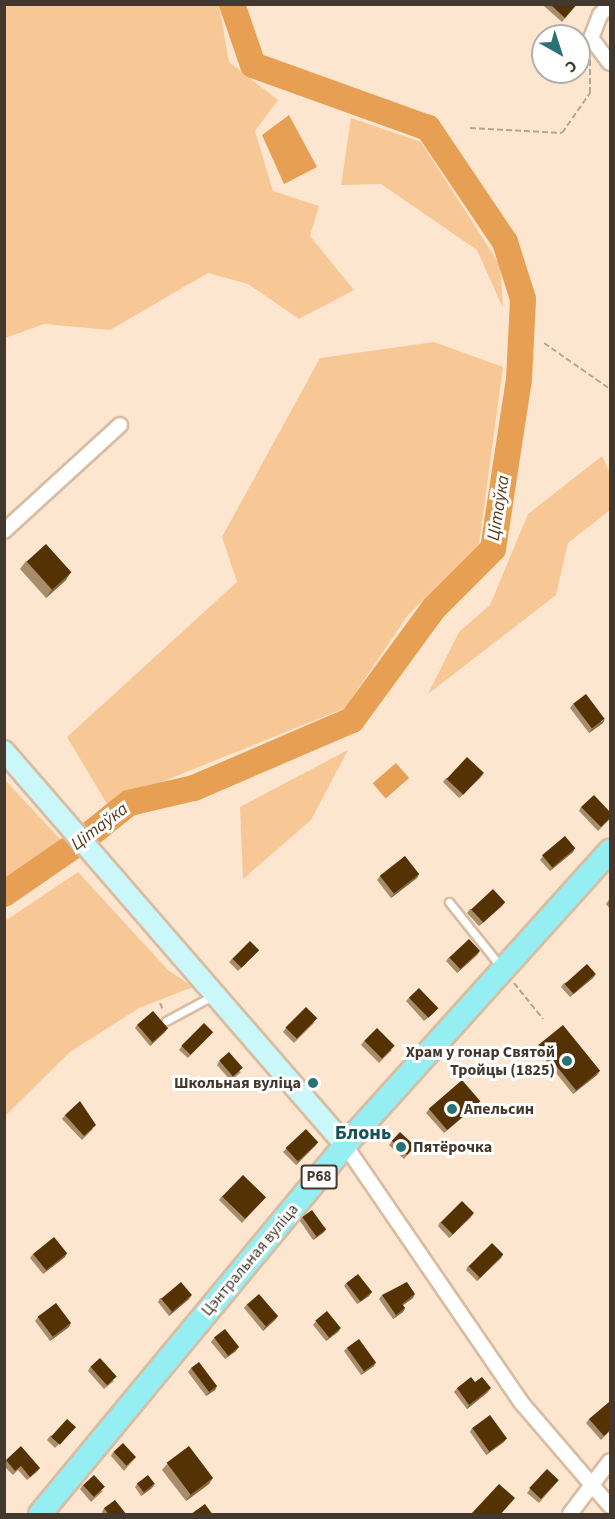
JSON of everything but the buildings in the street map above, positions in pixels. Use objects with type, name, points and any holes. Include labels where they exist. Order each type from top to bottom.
[{"type":"main road","points":[[4,751],[345,1146]]},
{"type":"main road","name":"Цэнтральная вуліца","points":[[40,1515],[345,1146],[610,851]]},
{"type":"street","points":[[610,4],[600,15],[591,38],[610,63]]},
{"type":"street","points":[[4,531],[120,425]]},
{"type":"street","points":[[345,1146],[520,1401],[610,1506]]},
{"type":"street","points":[[570,1515],[610,1461]]},
{"type":"lane","points":[[449,902],[503,969]]},
{"type":"lane","points":[[166,1021],[211,992]]},
{"type":"path","points":[[470,128],[562,133],[590,93],[590,84]]},
{"type":"path","points":[[544,343],[610,389]]},
{"type":"path","points":[[503,969],[543,1018]]},
{"type":"shaded area","points":[[5,4],[219,5],[229,62],[278,100],[255,131],[273,191],[319,206],[310,236],[354,290],[299,319],[248,284],[208,273],[110,330],[44,324],[5,338]]},
{"type":"shaded area","points":[[289,115],[317,167],[284,184],[262,135]]},
{"type":"shaded area","points":[[351,118],[421,142],[500,265],[503,308],[477,250],[381,184],[341,185]]},
{"type":"shaded area","points":[[434,342],[503,367],[479,544],[408,615],[345,708],[107,804],[67,737],[237,582],[222,537],[320,358]]},
{"type":"shaded area","points":[[602,456],[610,473],[610,510],[568,543],[556,595],[428,694],[459,632],[490,605],[528,514]]},
{"type":"shaded area","points":[[348,750],[311,820],[243,879],[240,807]]},
{"type":"shaded area","points":[[396,763],[409,778],[386,798],[373,783]]},
{"type":"shaded area","points":[[4,779],[63,842],[5,882],[4,882]]},
{"type":"shaded area","points":[[78,872],[168,970],[193,987],[139,1008],[70,1052],[5,1116],[5,921]]},
{"type":"waterway","name":"Цітаўка","points":[[4,894],[84,839],[129,803],[194,788],[352,720],[434,608],[493,549],[519,379],[523,299],[505,242],[428,128],[253,65],[232,4]]},
{"type":"place","name":"Храм у гонар Святой Тройцы (1825)","points":[[567,1061]]},
{"type":"place","name":"Школьная вуліца","points":[[313,1083]]},
{"type":"place","name":"Апельсин","points":[[452,1109]]},
{"type":"place","name":"Пятёрочка","points":[[401,1147]]},
{"type":"district","name":"Блонь","points":[[363,1133]]}]
